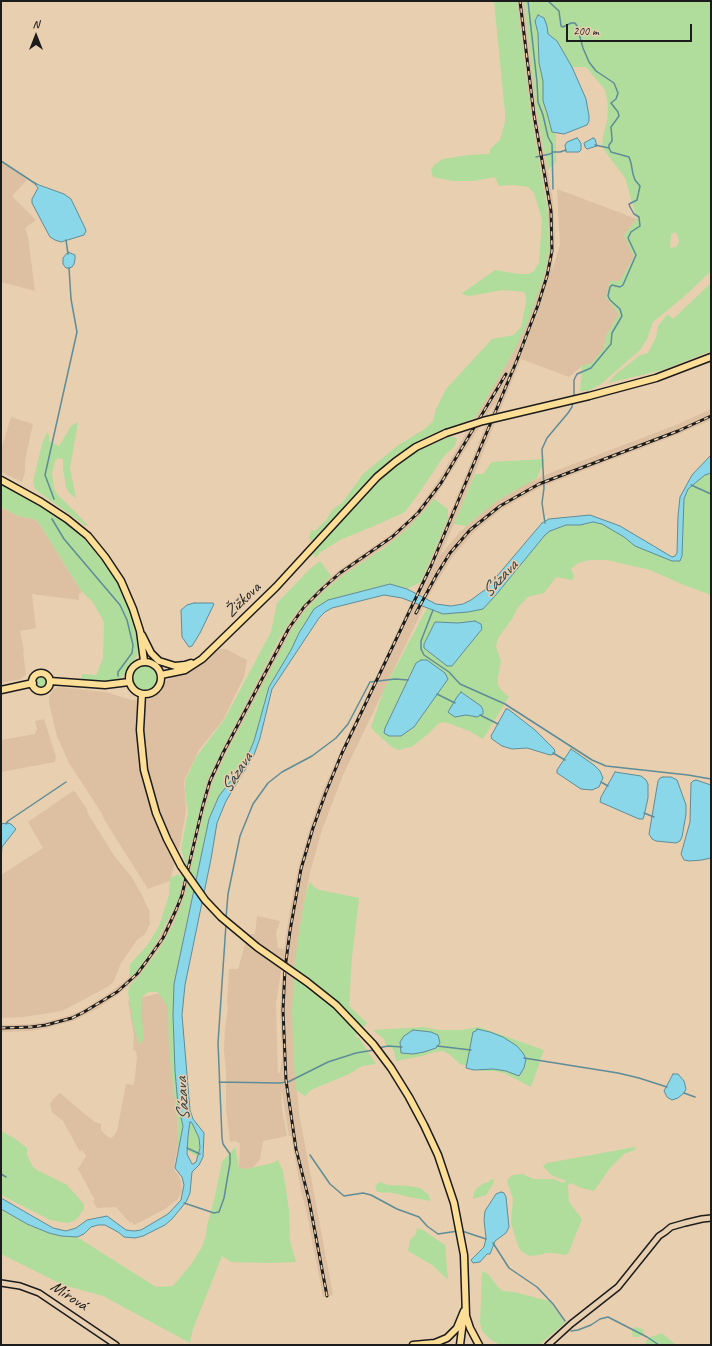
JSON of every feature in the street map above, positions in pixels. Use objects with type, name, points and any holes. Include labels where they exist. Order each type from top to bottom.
[{"type":"main road","name":"Žižkova","points":[[161,675],[185,670],[202,659],[276,587],[332,527],[356,498],[386,468],[416,447],[446,433],[483,420],[589,396],[656,378],[711,357]]},
{"type":"main road","points":[[1,480],[56,511],[88,536],[117,574],[130,600],[138,625],[153,656],[162,662],[178,666],[202,659]]},
{"type":"main road","points":[[138,625],[144,662]]},
{"type":"main road","points":[[151,662],[156,666],[161,675],[161,683],[156,690],[150,694],[142,694],[134,690],[129,682],[131,669],[138,663],[151,662]]},
{"type":"main road","points":[[32,683],[35,676],[39,674],[46,675],[50,681]]},
{"type":"main road","points":[[50,681],[105,685],[129,682]]},
{"type":"main road","points":[[32,683],[37,690],[42,690],[47,688],[50,681]]},
{"type":"main road","points":[[1,690],[32,683]]},
{"type":"main road","points":[[142,694],[140,730],[144,770],[156,813],[166,839],[181,866],[205,900],[221,917],[257,947],[307,982],[336,1006],[373,1044],[409,1097],[424,1124],[445,1172],[458,1219],[461,1237],[465,1309],[460,1345]]},
{"type":"main road","points":[[413,1345],[439,1342],[451,1335],[460,1324],[465,1309]]},
{"type":"main road","points":[[465,1309],[470,1328],[479,1345]]},
{"type":"street","points":[[548,1345],[571,1324],[618,1287],[659,1236],[671,1227],[685,1222],[711,1218]]},
{"type":"street","name":"Mírová","points":[[1,1283],[20,1286],[41,1294],[116,1345]]},
{"type":"shaded area","points":[[517,1],[524,1],[537,114],[553,200],[555,236],[552,271],[560,245],[557,189],[637,219],[624,235],[634,257],[620,281],[606,297],[619,314],[606,336],[604,348],[592,363],[582,366],[569,377],[521,359],[440,555],[459,533],[481,513],[497,501],[525,484],[676,425],[711,409],[711,420],[679,434],[541,487],[502,509],[473,533],[453,556],[432,590],[343,775],[322,830],[310,872],[299,932],[293,990],[293,1049],[299,1113],[333,1295],[323,1297],[291,1136],[289,1136],[281,1086],[282,1109],[287,1136],[263,1141],[260,1159],[249,1173],[239,1168],[240,1144],[236,1141],[230,1142],[226,1109],[224,1050],[228,1008],[229,969],[238,969],[248,934],[255,934],[257,916],[280,921],[276,933],[278,948],[284,949],[298,869],[310,827],[323,790],[427,569],[496,401],[434,499],[415,522],[394,540],[333,583],[314,601],[299,619],[226,754],[213,782],[185,896],[166,939],[139,976],[119,994],[97,1009],[73,1021],[31,1031],[1,1032],[1,1025],[45,1022],[71,1015],[82,1010],[105,996],[125,981],[153,948],[167,923],[179,894],[196,817],[207,780],[220,751],[287,626],[302,605],[320,586],[338,571],[390,535],[410,518],[420,506],[438,481],[514,351],[544,276],[549,251],[547,201],[531,115]],"holes":[[[283,959],[280,1010],[282,1059],[280,1072],[278,1074],[276,1004]]]},
{"type":"shaded area","points":[[1,161],[27,180],[12,196],[36,220],[25,228],[28,237],[35,291],[1,282]]},
{"type":"shaded area","points":[[11,417],[33,424],[22,482],[1,472],[1,450]]},
{"type":"shaded area","points":[[1,507],[18,516],[33,519],[38,522],[82,592],[79,594],[79,600],[32,594],[36,628],[20,631],[26,674],[21,679],[1,683]]},
{"type":"shaded area","points":[[220,649],[226,649],[247,660],[244,677],[223,720],[199,750],[184,781],[186,811],[180,845],[170,881],[148,889],[69,763],[57,736],[49,703],[49,697],[53,689],[58,687],[106,692],[132,700],[148,700],[161,692],[165,682],[175,675],[191,671]]},
{"type":"shaded area","points":[[44,719],[56,757],[55,762],[1,772],[1,740],[35,734],[37,729],[35,721]]},
{"type":"shaded area","points":[[73,791],[87,809],[88,814],[115,857],[131,876],[142,895],[149,910],[150,924],[145,934],[137,940],[121,963],[114,981],[109,986],[62,1011],[24,1017],[1,1018],[1,875],[43,848],[28,822]]},
{"type":"shaded area","points":[[164,992],[173,993],[179,1142],[174,1170],[179,1176],[182,1192],[177,1200],[165,1209],[134,1225],[132,1222],[130,1223],[116,1207],[97,1208],[93,1201],[95,1200],[78,1169],[86,1156],[82,1150],[80,1152],[63,1121],[52,1112],[50,1104],[60,1093],[95,1122],[101,1124],[101,1130],[107,1136],[111,1138],[114,1136],[117,1131],[126,1084],[134,1085],[137,1057],[136,1051],[133,1050],[134,1036],[128,1001]]},
{"type":"green space","points":[[494,1],[517,1],[531,115],[548,212],[549,251],[544,276],[527,324],[514,351],[475,418],[432,434],[392,458],[366,483],[312,541],[309,537],[312,530],[315,531],[326,520],[333,509],[342,503],[363,474],[397,446],[426,428],[433,421],[436,409],[446,389],[492,339],[514,335],[521,327],[526,302],[524,292],[503,290],[469,296],[461,294],[495,270],[519,274],[528,274],[533,272],[539,263],[542,220],[534,193],[528,187],[514,185],[499,186],[495,177],[474,181],[453,181],[433,177],[431,170],[435,164],[443,159],[468,155],[490,154],[490,149],[500,140],[505,122],[505,113]]},
{"type":"green space","points":[[524,1],[711,1],[711,271],[687,294],[653,322],[647,339],[640,350],[601,384],[588,391],[580,391],[582,366],[592,363],[604,348],[606,336],[619,314],[606,297],[610,281],[620,281],[634,257],[624,235],[637,219],[625,178],[602,147],[607,121],[608,104],[605,90],[586,67],[572,67],[557,41],[548,34],[547,26],[535,21],[538,33],[539,63],[543,81],[543,101],[552,132],[556,134],[556,162],[548,170],[537,114]],"holes":[[[675,232],[678,236],[679,242],[676,247],[671,248],[671,235]]]},
{"type":"green space","points":[[711,283],[711,351],[663,370],[608,383],[616,374],[639,356],[648,353],[656,337],[658,326],[667,315],[673,319]]},
{"type":"green space","points":[[78,422],[70,468],[76,498],[69,493],[66,487],[62,458],[55,461],[52,473],[54,489],[88,525],[86,526],[35,489],[33,482],[42,444],[47,432],[49,435],[49,441],[59,446],[71,426]]},
{"type":"green space","points":[[448,437],[455,437],[457,440],[455,446],[444,456],[405,512],[340,540],[321,552],[315,558],[313,553],[359,501],[380,480],[397,465],[418,451]]},
{"type":"green space","points":[[545,459],[537,478],[497,501],[466,526],[454,524],[475,474],[483,474],[492,462]]},
{"type":"green space","points":[[711,473],[711,595],[650,570],[607,560],[590,560],[578,563],[571,569],[574,576],[572,580],[556,577],[544,593],[528,597],[518,607],[512,619],[498,638],[496,647],[501,661],[498,685],[509,697],[483,739],[469,731],[445,722],[439,723],[413,746],[399,750],[393,748],[371,727],[384,689],[427,608],[443,614],[495,596],[545,535],[550,531],[566,525],[580,525],[593,522],[602,524],[624,537],[635,546],[680,561],[684,499],[688,489],[705,475]],"holes":[[[473,621],[481,624],[482,629],[452,666],[424,648],[424,644],[435,622],[458,623]],[[426,660],[447,680],[416,725],[410,731],[401,736],[394,737],[384,730],[417,662]],[[460,693],[463,693],[482,707],[484,712],[482,715],[477,717],[465,715],[455,717],[449,713]]]},
{"type":"green space","points":[[1,484],[49,510],[66,522],[88,543],[111,572],[125,598],[138,642],[137,656],[125,674],[119,679],[107,682],[82,679],[82,674],[96,675],[103,659],[104,622],[92,601],[82,592],[38,522],[33,519],[18,516],[1,507]]},
{"type":"green space","points":[[434,499],[448,509],[448,518],[421,582],[407,589],[390,584],[335,598],[319,605],[314,609],[269,687],[254,741],[248,755],[234,777],[219,796],[209,819],[182,944],[178,1105],[183,1126],[178,1156],[177,1118],[169,1051],[168,1008],[158,992],[148,992],[141,998],[144,1038],[139,1045],[133,1024],[128,993],[129,986],[139,976],[158,951],[173,925],[185,895],[202,819],[213,782],[226,754],[292,629],[306,609],[324,591],[342,576],[384,548],[406,530]]},
{"type":"green space","points":[[320,561],[331,576],[295,614],[280,637],[222,750],[207,781],[178,901],[153,948],[135,974],[129,977],[130,964],[147,946],[159,926],[169,895],[170,878],[179,874],[180,877],[185,862],[181,848],[188,812],[185,781],[196,757],[224,720],[271,632],[277,603],[309,570]]},
{"type":"green space","points":[[145,666],[154,669],[157,678],[154,687],[145,690],[136,687],[133,678],[136,669]]},
{"type":"green space","points":[[39,677],[43,677],[45,678],[45,686],[39,687],[36,684],[36,680]]},
{"type":"green space","points":[[310,882],[315,888],[320,890],[359,898],[352,957],[349,1006],[367,1023],[355,1036],[359,1038],[376,1064],[362,1066],[349,1074],[311,1090],[305,1096],[296,1090],[292,1010],[294,969],[299,932],[306,892]]},
{"type":"green space","points":[[422,1027],[440,1030],[461,1030],[479,1027],[544,1050],[531,1087],[504,1073],[482,1071],[460,1064],[449,1054],[443,1051],[396,1061],[392,1048],[387,1047],[384,1039],[373,1030]]},
{"type":"green space","points":[[190,1122],[192,1123],[199,1138],[200,1148],[198,1157],[188,1151]]},
{"type":"green space","points":[[1,1131],[14,1138],[27,1148],[27,1155],[33,1167],[67,1185],[84,1204],[84,1209],[76,1220],[67,1223],[50,1220],[1,1195]]},
{"type":"green space","points":[[235,1147],[239,1168],[246,1169],[273,1163],[278,1160],[283,1171],[289,1210],[290,1241],[296,1262],[231,1262],[222,1256],[193,1329],[190,1343],[103,1296],[63,1285],[1,1254],[1,1209],[26,1224],[49,1233],[61,1236],[77,1237],[156,1287],[173,1286],[192,1263],[202,1247],[222,1162]]},
{"type":"green space","points":[[635,1147],[635,1150],[624,1154],[610,1168],[594,1191],[581,1188],[571,1183],[568,1185],[569,1202],[582,1219],[568,1254],[547,1253],[529,1256],[521,1251],[511,1223],[513,1199],[507,1181],[509,1178],[513,1175],[523,1174],[533,1179],[553,1179],[564,1183],[566,1181],[551,1175],[543,1166],[547,1163]]},
{"type":"green space","points":[[494,1179],[493,1184],[486,1195],[473,1199],[474,1192],[478,1187],[489,1182],[489,1180]]},
{"type":"green space","points":[[380,1182],[388,1185],[420,1188],[428,1194],[431,1201],[394,1193],[377,1192],[375,1186]]},
{"type":"green space","points":[[417,1228],[423,1230],[445,1245],[448,1280],[432,1265],[408,1251],[410,1240],[416,1234]]},
{"type":"green space","points":[[482,1271],[488,1274],[503,1291],[514,1292],[549,1301],[565,1323],[539,1345],[499,1345],[492,1341],[482,1331],[480,1323]]},
{"type":"green space","points":[[636,1327],[643,1329],[644,1334],[639,1337],[633,1337],[632,1329]]},
{"type":"green space","points":[[662,1333],[676,1345],[645,1345],[648,1338]]},
{"type":"water","points":[[538,15],[544,18],[548,34],[557,41],[572,67],[586,99],[589,116],[587,125],[564,134],[552,132],[543,101],[543,81],[539,63],[538,33],[535,21]]},
{"type":"water","points":[[577,138],[581,144],[581,150],[579,152],[566,152],[565,145],[567,142]]},
{"type":"water","points":[[593,138],[595,139],[597,146],[587,149],[584,143]]},
{"type":"water","points":[[35,183],[64,194],[71,199],[85,228],[86,231],[84,235],[61,242],[50,237],[32,203],[32,199],[38,188]]},
{"type":"water","points":[[68,252],[75,255],[75,259],[72,267],[66,268],[63,264],[63,258]]},
{"type":"water","name":"Sázava","points":[[711,455],[711,473],[705,475],[688,489],[684,499],[682,556],[680,561],[672,561],[635,546],[624,537],[602,524],[593,522],[580,525],[566,525],[550,531],[545,535],[483,609],[443,614],[402,598],[384,595],[332,608],[319,618],[272,689],[260,738],[254,755],[226,801],[217,823],[185,985],[182,1015],[190,1110],[193,1119],[204,1133],[203,1157],[199,1165],[192,1172],[190,1193],[186,1202],[165,1225],[143,1236],[135,1238],[124,1237],[105,1225],[91,1227],[84,1234],[77,1237],[61,1236],[27,1224],[1,1209],[1,1198],[53,1228],[66,1231],[76,1228],[87,1220],[107,1216],[126,1230],[134,1231],[141,1230],[168,1214],[181,1200],[184,1185],[182,1177],[175,1168],[183,1126],[178,1105],[175,1071],[173,1015],[174,984],[209,819],[219,796],[234,777],[248,755],[254,741],[269,687],[314,609],[328,600],[390,584],[407,589],[436,604],[451,606],[463,604],[486,589],[542,523],[549,519],[590,515],[620,526],[672,557],[675,556],[677,553],[680,497],[692,475]],"holes":[[[190,1122],[192,1123],[199,1138],[200,1148],[196,1162],[193,1164],[187,1154]]]},
{"type":"water","points":[[194,603],[214,604],[200,633],[192,646],[189,647],[182,637],[181,610],[187,605]]},
{"type":"water","points":[[475,621],[481,624],[482,629],[452,666],[447,666],[424,648],[424,644],[435,622],[458,623]]},
{"type":"water","points":[[421,660],[427,660],[445,673],[448,679],[414,727],[401,736],[389,736],[384,733],[385,728],[416,663]]},
{"type":"water","points":[[461,692],[481,706],[483,714],[477,717],[466,715],[455,717],[448,712]]},
{"type":"water","points":[[506,709],[535,730],[554,749],[554,754],[550,755],[527,748],[512,749],[502,746],[492,739],[491,736]]},
{"type":"water","points":[[571,749],[600,771],[603,778],[599,787],[592,790],[581,789],[557,773],[557,770]]},
{"type":"water","points":[[615,772],[641,776],[646,780],[648,784],[648,798],[643,819],[639,819],[600,802],[601,797]]},
{"type":"water","points":[[663,777],[671,777],[677,780],[686,805],[682,837],[680,841],[676,843],[656,841],[652,839],[649,834],[658,781]]},
{"type":"water","points":[[696,780],[711,785],[711,858],[689,861],[684,860],[681,854],[690,822],[691,783]]},
{"type":"water","points":[[1,824],[11,824],[16,829],[2,847],[1,860]]},
{"type":"water","points":[[477,1029],[503,1037],[517,1046],[526,1059],[524,1068],[519,1076],[506,1071],[493,1069],[474,1070],[466,1068],[473,1032]]},
{"type":"water","points":[[413,1030],[431,1032],[438,1035],[440,1043],[436,1048],[424,1052],[413,1054],[401,1053],[400,1042],[404,1036]]},
{"type":"water","points":[[673,1074],[678,1074],[684,1081],[686,1089],[678,1098],[672,1100],[667,1097],[664,1091]]},
{"type":"water","points":[[501,1192],[504,1193],[506,1197],[509,1227],[506,1233],[495,1241],[490,1254],[487,1254],[480,1262],[473,1263],[471,1260],[484,1247],[486,1238],[484,1220],[485,1211],[496,1194]]},
{"type":"waterway","points":[[528,1],[538,102],[543,115],[548,137],[552,144],[553,189]]},
{"type":"waterway","points":[[548,1],[559,11],[561,26],[563,27],[571,23],[575,23],[589,62],[596,71],[614,83],[618,93],[616,99],[611,103],[618,112],[619,116],[611,127],[612,141],[609,148],[611,152],[629,157],[635,180],[640,186],[637,200],[629,204],[634,214],[639,217],[640,226],[631,232],[628,238],[636,255],[623,285],[620,287],[612,285],[608,296],[610,300],[620,309],[622,316],[612,333],[611,344],[591,368],[577,374],[574,380],[574,398]]},
{"type":"waterway","points":[[595,145],[609,148]]},
{"type":"waterway","points":[[536,157],[566,150]]},
{"type":"waterway","points":[[1,161],[36,184]]},
{"type":"waterway","points":[[66,240],[68,254]]},
{"type":"waterway","points":[[54,499],[45,475],[77,332],[71,299],[69,268]]},
{"type":"waterway","points":[[545,523],[542,503],[544,488],[542,449],[547,438],[572,407],[573,401]]},
{"type":"waterway","points":[[691,485],[711,494]]},
{"type":"waterway","points":[[52,519],[64,539],[120,605],[127,620],[133,645],[132,653],[118,672],[118,676]]},
{"type":"waterway","points":[[433,610],[421,641],[421,649],[424,655],[449,672],[460,684],[505,704],[592,760],[606,766],[711,779]]},
{"type":"waterway","points":[[226,918],[228,894],[240,836],[253,804],[268,783],[282,772],[312,756],[336,738],[348,724],[370,682],[395,679],[408,680]]},
{"type":"waterway","points":[[437,694],[455,703]]},
{"type":"waterway","points":[[480,715],[498,724]]},
{"type":"waterway","points":[[553,753],[565,760]]},
{"type":"waterway","points":[[6,824],[8,821],[66,782]]},
{"type":"waterway","points":[[601,782],[608,786]]},
{"type":"waterway","points":[[644,813],[654,817]]},
{"type":"waterway","points":[[184,1203],[214,1213],[219,1212],[224,1198],[230,1163],[230,1154],[223,1144],[222,1138],[218,1043],[226,924]]},
{"type":"waterway","points":[[378,1048],[388,1046],[402,1047]]},
{"type":"waterway","points":[[437,1046],[471,1050]]},
{"type":"waterway","points":[[219,1082],[288,1082],[328,1062],[356,1053],[374,1050]]},
{"type":"waterway","points":[[524,1058],[618,1073],[667,1087]]},
{"type":"waterway","points":[[684,1093],[695,1097]]},
{"type":"waterway","points":[[187,1148],[200,1154]]},
{"type":"waterway","points":[[310,1155],[330,1184],[344,1196],[363,1193],[371,1195],[397,1209],[419,1217],[427,1226],[438,1234],[458,1231]]},
{"type":"waterway","points":[[1,1174],[6,1177]]},
{"type":"waterway","points":[[462,1231],[486,1239]]},
{"type":"waterway","points":[[493,1243],[509,1268],[537,1287],[553,1304],[565,1321]]},
{"type":"waterway","points":[[571,1331],[578,1330],[591,1325],[600,1319],[608,1317],[647,1337],[659,1345]]},
{"type":"railway","points":[[327,1296],[309,1200],[296,1149],[286,1080],[283,1010],[285,969],[290,931],[301,869],[313,828],[326,792],[342,753],[431,566],[517,360],[538,305],[547,276],[552,251],[551,211],[534,115],[520,1]]},
{"type":"railway","points":[[1,1028],[46,1025],[72,1018],[117,992],[137,974],[163,938],[182,895],[210,781],[223,753],[289,628],[304,607],[322,589],[340,573],[392,537],[418,513],[441,483],[506,374]]},
{"type":"railway","points":[[416,613],[450,553],[470,530],[500,506],[539,484],[678,431],[711,416]]}]
